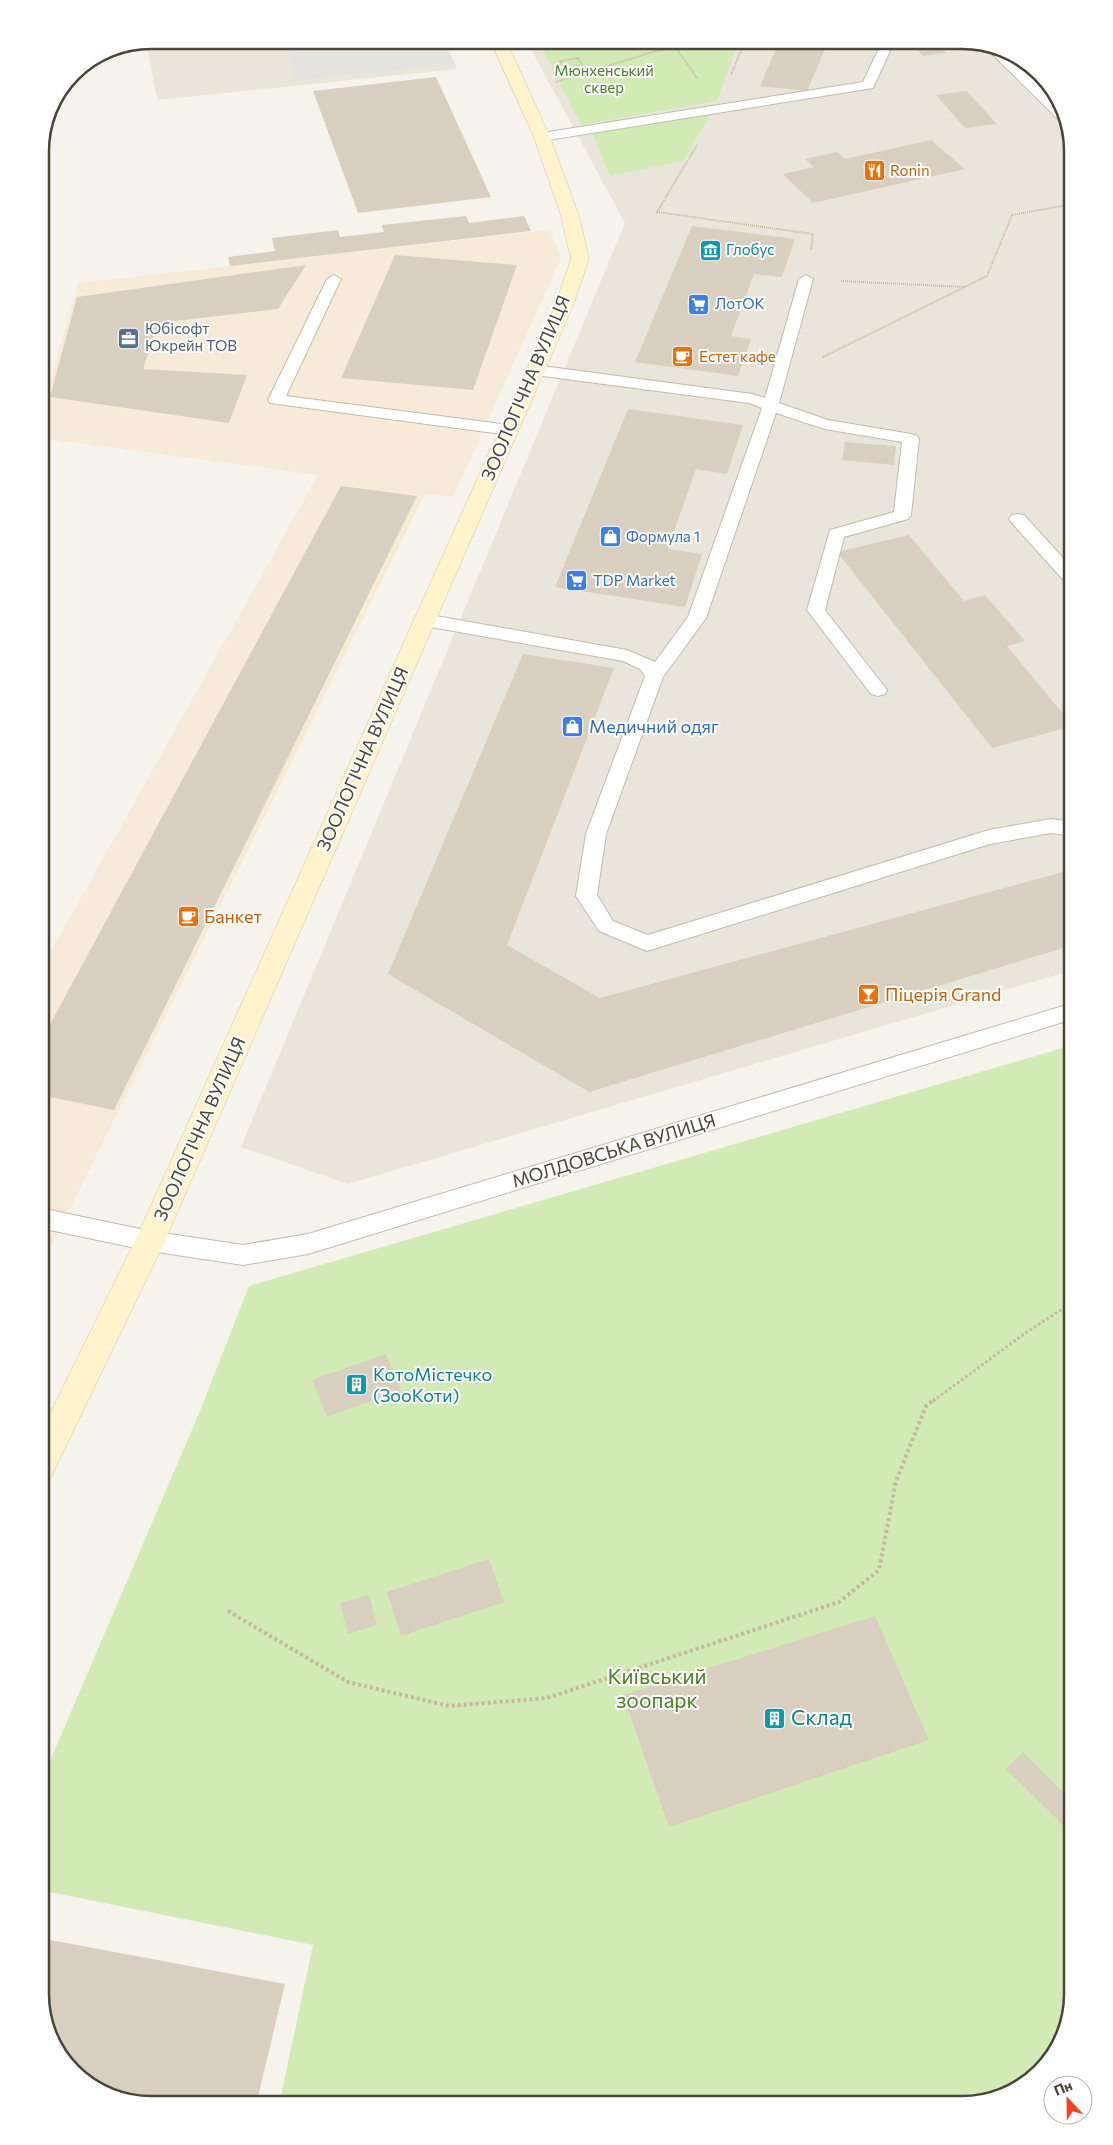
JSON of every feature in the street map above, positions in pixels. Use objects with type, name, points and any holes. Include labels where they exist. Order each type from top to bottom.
[{"type":"street","name":"ЗООЛОГІЧНА ВУЛИЦЯ","points":[[49,1449],[150,1242],[563,308],[580,259],[570,216],[542,136],[502,49]]},
{"type":"lane","points":[[542,136],[868,85],[885,49]]},
{"type":"lane","points":[[1003,57],[1056,109]]},
{"type":"lane","points":[[334,279],[276,400],[509,430]]},
{"type":"lane","points":[[806,279],[771,404],[697,618],[654,676],[596,834],[586,896],[606,926],[647,943],[990,837],[1051,826],[1064,827]]},
{"type":"lane","points":[[535,370],[752,399],[825,424],[911,439],[902,515],[836,534],[816,610],[878,690]]},
{"type":"lane","points":[[1018,520],[1064,570]]},
{"type":"lane","points":[[425,620],[627,656],[647,665],[654,676]]},
{"type":"lane","name":"МОЛДОВСЬКА ВУЛИЦЯ","points":[[49,1220],[150,1242],[243,1255],[308,1244],[1064,1014]]},
{"type":"path","points":[[651,49],[656,51]]},
{"type":"path","points":[[551,83],[656,51],[669,49]]},
{"type":"path","points":[[677,49],[718,109],[657,212],[813,234],[806,279],[965,287]]},
{"type":"path","points":[[578,58],[583,66],[572,67],[564,68],[560,61],[578,58]]},
{"type":"path","points":[[572,67],[579,76]]},
{"type":"path","points":[[816,360],[987,276],[1012,215],[1064,206]]},
{"type":"path","points":[[228,1612],[348,1682],[449,1706],[547,1698],[839,1602],[879,1570],[896,1481],[926,1406],[1024,1334],[1064,1308]]},
{"type":"shaded area","points":[[147,49],[448,49],[457,69],[157,100]]},
{"type":"shaded area","points":[[448,49],[455,64],[295,80],[287,50]]},
{"type":"shaded area","points":[[531,49],[969,49],[995,54],[1008,59],[1030,74],[1051,100],[1059,118],[1064,150],[1064,973],[348,1184],[241,1147],[625,223]]},
{"type":"shaded area","points":[[550,230],[561,258],[453,497],[425,494],[49,1251],[49,955],[318,475],[49,439],[49,388],[78,283]]},
{"type":"green space","name":"Мюнхенський сквер","points":[[543,49],[736,49],[717,101],[581,125]]},
{"type":"green space","points":[[712,112],[683,161],[610,176],[592,133]]},
{"type":"green space","name":"Київський зоопарк","points":[[1064,1048],[1064,1995],[1062,2015],[1054,2040],[1035,2067],[1002,2089],[969,2096],[281,2096],[313,1945],[49,1892],[49,1763],[200,1411],[249,1286]]},
{"type":"building","points":[[776,49],[825,49],[807,91],[760,86]]},
{"type":"building","points":[[917,49],[943,49],[946,53],[923,56]]},
{"type":"building","points":[[436,77],[491,197],[358,213],[313,91]]},
{"type":"building","points":[[967,91],[997,124],[965,128],[936,95]]},
{"type":"building","name":"Ronin","points":[[931,140],[965,169],[813,203],[783,174],[814,167],[805,159],[837,152],[845,159]]},
{"type":"building","points":[[466,216],[469,223],[524,216],[531,231],[230,266],[228,257],[275,251],[272,238],[338,230],[340,237],[384,232],[382,225]]},
{"type":"building","points":[[692,226],[795,239],[782,277],[754,274],[731,336],[751,339],[738,376],[635,362]]},
{"type":"building","points":[[395,255],[517,265],[473,390],[341,378]]},
{"type":"building","points":[[306,265],[278,309],[158,323],[143,369],[247,375],[229,423],[50,397],[77,297]]},
{"type":"building","points":[[628,409],[743,425],[727,474],[696,469],[668,549],[702,554],[685,607],[555,587]]},
{"type":"building","points":[[845,442],[896,446],[894,465],[842,460]]},
{"type":"building","points":[[341,486],[417,496],[114,1110],[49,1097],[49,1026]]},
{"type":"building","points":[[909,535],[964,601],[985,595],[1025,641],[1007,646],[1064,715],[1064,728],[992,748],[837,552]]},
{"type":"building","points":[[523,654],[614,668],[507,945],[600,998],[1064,873],[1064,948],[589,1092],[388,974]]},
{"type":"building","name":"КотоМістечко (ЗооКоти)","points":[[386,1354],[401,1390],[327,1417],[312,1380]]},
{"type":"building","points":[[489,1559],[504,1602],[401,1636],[387,1592]]},
{"type":"building","points":[[369,1595],[377,1625],[348,1634],[340,1603]]},
{"type":"building","name":"Склад","points":[[875,1616],[929,1740],[669,1827],[623,1695]]},
{"type":"building","points":[[1023,1752],[1064,1793],[1064,1826],[1006,1769]]},
{"type":"building","points":[[49,1940],[285,1984],[258,2096],[144,2096],[130,2094],[105,2086],[78,2067],[56,2034],[49,2001]]},
{"type":"place","name":"Ronin","points":[[874,171]]},
{"type":"place","name":"Глобус","points":[[710,250]]},
{"type":"place","name":"ЛотОК","points":[[699,304]]},
{"type":"place","name":"Юбісофт Юкрейн ТОВ","points":[[129,338]]},
{"type":"place","name":"Естет кафе","points":[[683,357]]},
{"type":"place","name":"Формула 1","points":[[610,537]]},
{"type":"place","name":"TDP Market","points":[[577,581]]},
{"type":"place","name":"Медичний одяг","points":[[573,727]]},
{"type":"place","name":"Банкет","points":[[188,917]]},
{"type":"place","name":"Піцерія Grand","points":[[869,995]]},
{"type":"place","name":"КотоМістечко (ЗооКоти)","points":[[357,1385]]},
{"type":"place","name":"Склад","points":[[775,1718]]}]
